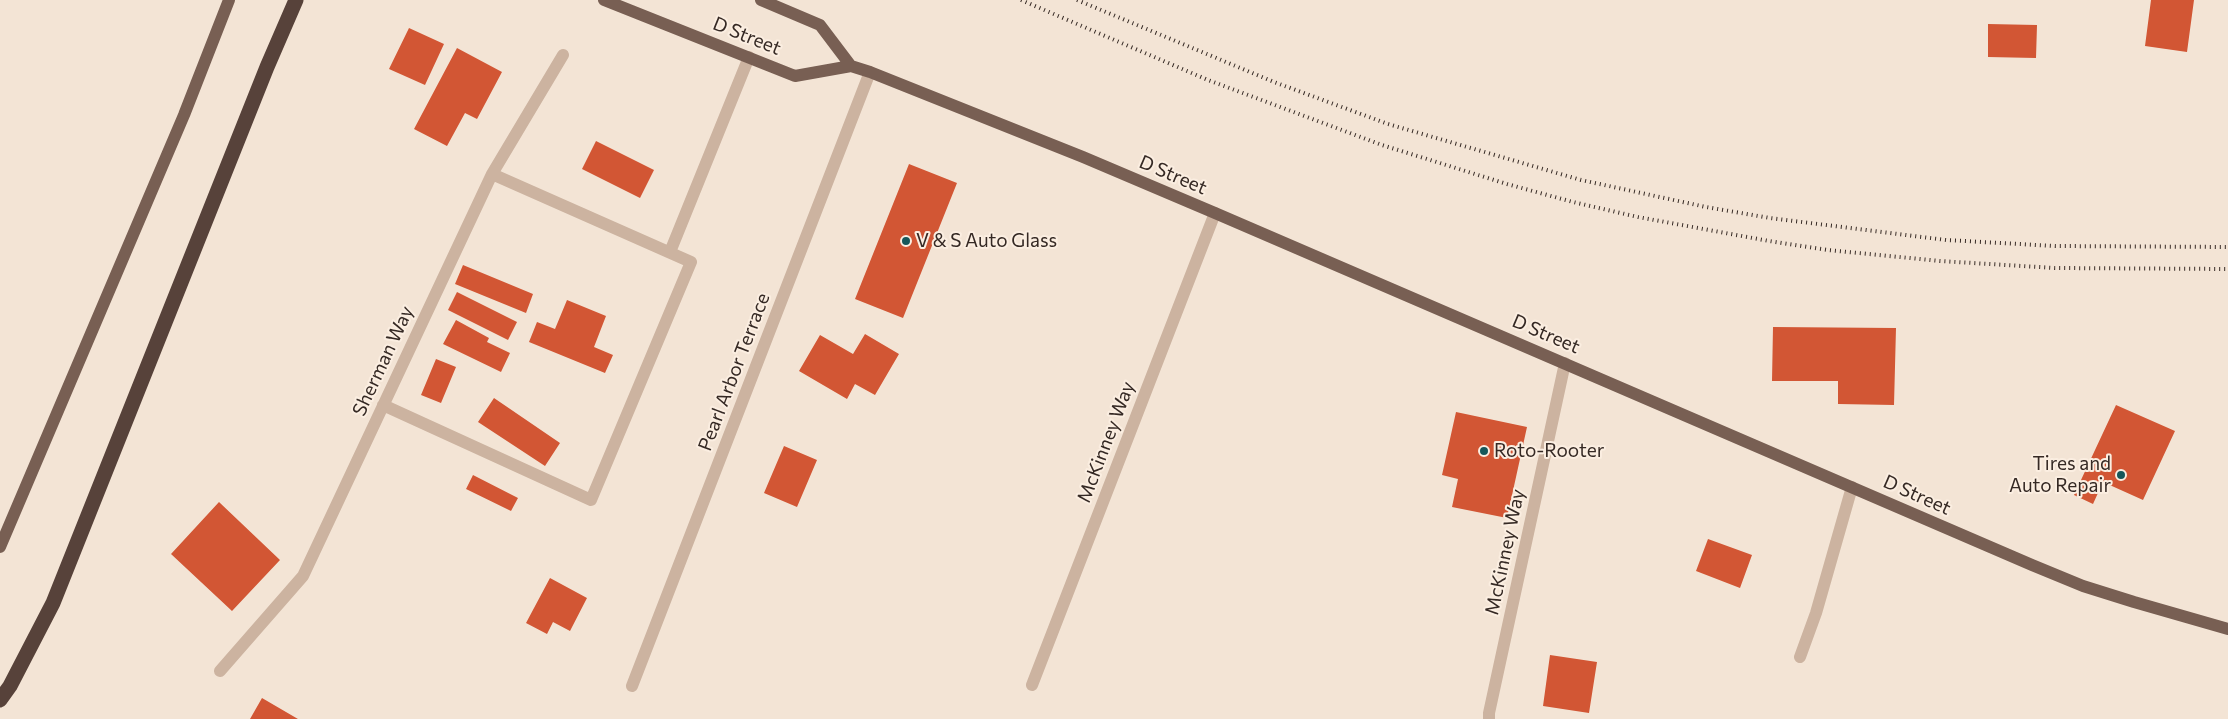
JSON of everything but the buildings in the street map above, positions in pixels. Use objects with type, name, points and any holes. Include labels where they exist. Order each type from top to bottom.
[{"type":"highway","points":[[0,700],[52,603],[267,67],[296,0]]},
{"type":"main road","points":[[0,547],[184,115],[229,0]]},
{"type":"main road","name":"D Street","points":[[604,0],[795,76],[851,66],[870,72],[1216,213],[2083,586],[2228,629]]},
{"type":"main road","name":"D Street","points":[[761,0],[820,25],[851,66]]},
{"type":"street","name":"Sherman Way","points":[[220,671],[303,576],[492,174],[564,54]]},
{"type":"street","points":[[670,252],[748,57]]},
{"type":"street","name":"Pearl Arbor Terrace","points":[[632,686],[870,72]]},
{"type":"street","points":[[384,405],[591,500],[691,262],[492,174]]},
{"type":"street","name":"McKinney Way","points":[[1032,685],[1216,213]]},
{"type":"street","name":"McKinney Way","points":[[1489,719],[1565,363]]},
{"type":"street","points":[[1800,657],[1816,613],[1852,487]]},
{"type":"railway","points":[[1021,0],[1208,80],[1382,145],[1507,184],[1638,217],[1828,250],[1940,261],[2055,268],[2228,269]]},
{"type":"railway","points":[[1077,0],[1274,82],[1388,124],[1581,180],[1706,207],[1770,218],[1946,240],[2055,246],[2228,247]]},
{"type":"place","name":"V & S Auto Glass","points":[[906,241]]},
{"type":"place","name":"Roto-Rooter","points":[[1484,451]]},
{"type":"place","name":"Tires and Auto Repair","points":[[2121,475]]}]
